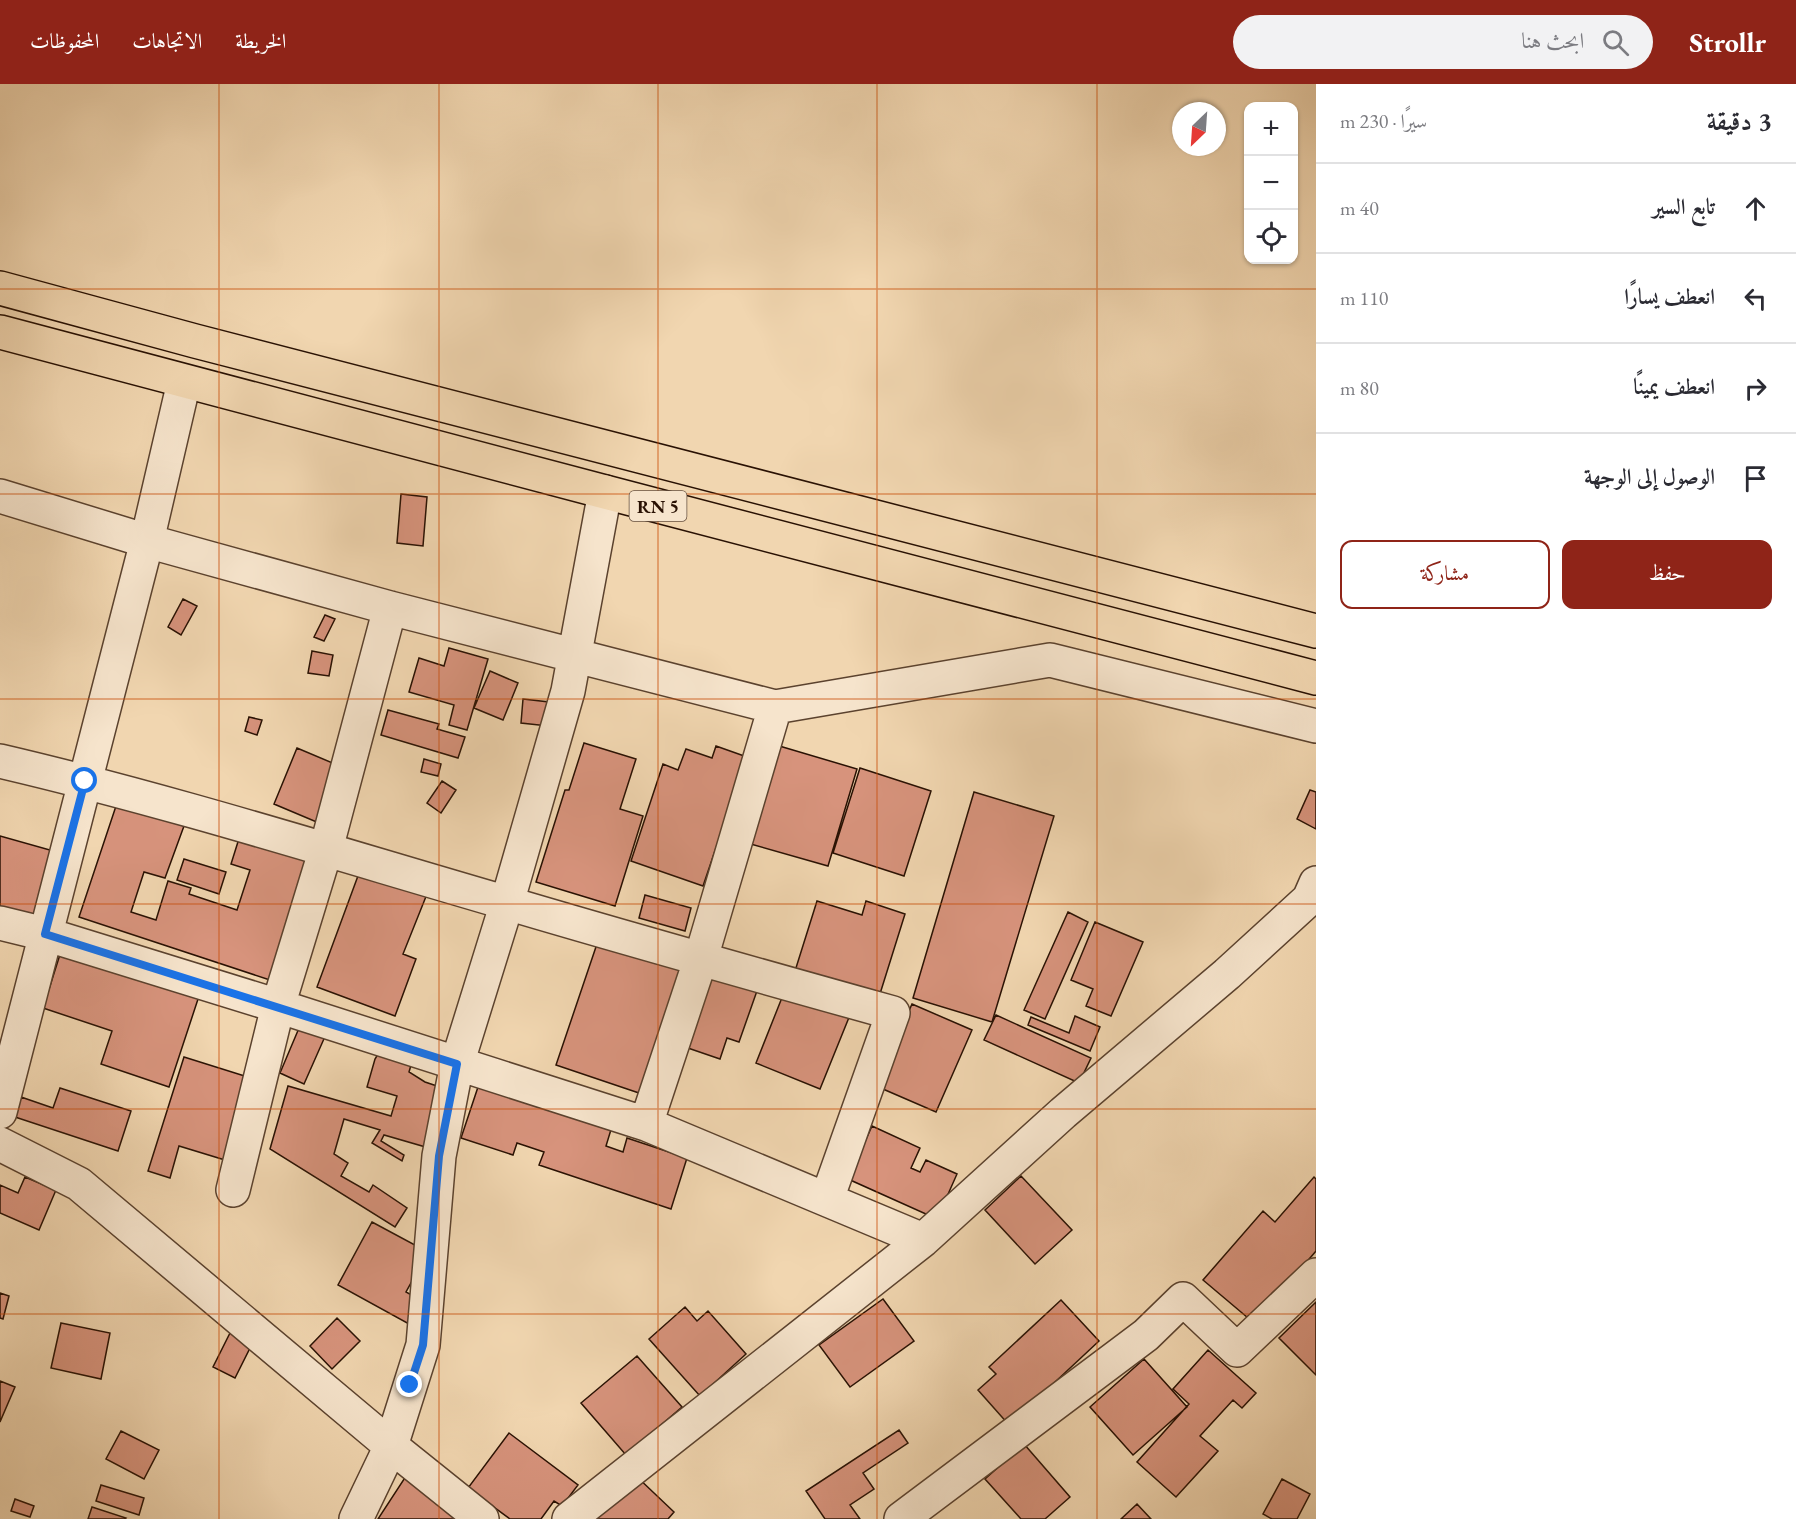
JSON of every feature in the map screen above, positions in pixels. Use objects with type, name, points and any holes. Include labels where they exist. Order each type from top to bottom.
[{"type":"highway","name":"RN 5","points":[[0,288],[195,341],[1316,631]]},
{"type":"highway","name":"RN 5","points":[[0,332],[1316,678]]},
{"type":"highway","points":[[184,382],[195,341]]},
{"type":"street","points":[[0,1112],[147,541],[184,382]]},
{"type":"street","points":[[356,1519],[391,1446],[423,1345],[439,1156],[457,1064],[507,903],[568,691],[604,492]]},
{"type":"street","points":[[0,496],[147,541],[390,608],[775,707],[1050,660],[1316,726]]},
{"type":"street","points":[[233,1190],[278,1006],[326,849],[390,608]]},
{"type":"street","points":[[646,1124],[701,958],[775,707]]},
{"type":"street","points":[[0,761],[85,781],[326,849],[892,1013],[827,1199]]},
{"type":"street","points":[[569,1519],[923,1240],[1063,1113],[1227,974],[1309,899],[1316,883]]},
{"type":"street","points":[[0,922],[278,1006],[646,1124],[923,1240]]},
{"type":"street","points":[[0,1144],[79,1184],[391,1446],[482,1519]]},
{"type":"street","points":[[901,1519],[1146,1335],[1183,1299],[1237,1350],[1316,1275]]},
{"type":"building","points":[[401,494],[427,497],[423,546],[397,543]]},
{"type":"building","points":[[183,599],[197,606],[181,635],[168,627]]},
{"type":"building","points":[[325,615],[335,619],[324,641],[314,637]]},
{"type":"building","points":[[449,648],[488,659],[467,730],[449,725],[454,705],[409,692],[419,658],[444,666]]},
{"type":"building","points":[[312,651],[333,655],[329,676],[308,673]]},
{"type":"building","points":[[490,671],[518,683],[503,720],[474,708]]},
{"type":"building","points":[[523,699],[549,702],[548,726],[521,723]]},
{"type":"building","points":[[388,710],[439,724],[437,729],[465,737],[458,758],[381,735]]},
{"type":"building","points":[[249,717],[262,720],[257,735],[245,731]]},
{"type":"building","points":[[584,743],[636,759],[620,809],[643,816],[615,906],[536,882],[565,790],[569,790]]},
{"type":"building","points":[[776,745],[857,769],[828,866],[747,843]]},
{"type":"building","points":[[716,746],[747,757],[703,886],[631,861],[663,764],[678,770],[686,749],[712,758]]},
{"type":"building","points":[[297,748],[342,767],[319,823],[274,804]]},
{"type":"building","points":[[424,759],[441,764],[438,776],[421,772]]},
{"type":"building","points":[[860,768],[931,791],[904,876],[833,853]]},
{"type":"building","points":[[442,781],[456,790],[441,813],[427,803]]},
{"type":"building","points":[[1310,790],[1316,792],[1316,829],[1297,819]]},
{"type":"building","points":[[974,792],[1054,816],[992,1022],[913,998]]},
{"type":"building","points":[[119,797],[166,820],[184,826],[165,878],[144,872],[131,912],[156,920],[168,881],[191,888],[189,894],[237,910],[250,870],[231,864],[242,829],[319,855],[276,982],[79,917]]},
{"type":"building","points":[[0,836],[57,852],[39,918],[0,907]]},
{"type":"building","points":[[184,859],[226,872],[219,894],[177,880]]},
{"type":"building","points":[[362,865],[429,889],[403,954],[416,959],[395,1016],[317,987]]},
{"type":"building","points":[[645,895],[691,908],[685,931],[639,918]]},
{"type":"building","points":[[817,901],[862,915],[866,901],[905,914],[879,997],[795,971]]},
{"type":"building","points":[[1068,912],[1088,922],[1045,1019],[1024,1010]]},
{"type":"building","points":[[1095,922],[1143,942],[1111,1016],[1086,1006],[1093,989],[1071,980]]},
{"type":"building","points":[[600,935],[683,963],[639,1093],[556,1065]]},
{"type":"building","points":[[63,945],[201,990],[169,1087],[101,1064],[112,1031],[43,1008]]},
{"type":"building","points":[[709,971],[758,988],[739,1042],[727,1038],[720,1059],[682,1046]]},
{"type":"building","points":[[787,985],[852,1010],[820,1089],[756,1063]]},
{"type":"building","points":[[912,1004],[972,1030],[936,1112],[876,1086]]},
{"type":"building","points":[[996,1015],[1091,1058],[1079,1083],[984,1040]]},
{"type":"building","points":[[1075,1016],[1100,1027],[1090,1051],[1028,1025],[1031,1017],[1069,1033]]},
{"type":"building","points":[[302,1021],[327,1032],[304,1084],[280,1073]]},
{"type":"building","points":[[383,1046],[414,1055],[409,1072],[425,1082],[446,1089],[429,1148],[384,1135],[381,1141],[404,1155],[402,1161],[372,1143],[380,1130],[344,1119],[334,1154],[348,1163],[341,1176],[369,1192],[373,1185],[407,1208],[395,1227],[270,1149],[288,1086],[391,1116],[397,1096],[367,1087],[375,1059]]},
{"type":"building","points":[[184,1057],[251,1078],[225,1160],[179,1146],[170,1178],[148,1171]]},
{"type":"building","points":[[481,1078],[613,1123],[606,1146],[623,1152],[627,1138],[687,1158],[671,1209],[539,1165],[544,1152],[517,1143],[513,1155],[461,1138]]},
{"type":"building","points":[[60,1088],[131,1111],[118,1151],[15,1117],[21,1097],[53,1108]]},
{"type":"building","points":[[872,1126],[920,1148],[911,1168],[920,1172],[926,1160],[957,1174],[937,1219],[848,1179]]},
{"type":"building","points":[[1021,1176],[1072,1230],[1035,1264],[985,1210]]},
{"type":"building","points":[[25,1177],[56,1190],[39,1230],[0,1213],[0,1185],[18,1193]]},
{"type":"building","points":[[1314,1177],[1316,1179],[1316,1251],[1254,1323],[1203,1280],[1263,1211],[1275,1222]]},
{"type":"building","points":[[372,1222],[428,1252],[406,1292],[422,1301],[409,1324],[338,1285]]},
{"type":"building","points":[[0,1293],[9,1296],[3,1319],[0,1318]]},
{"type":"building","points":[[883,1299],[914,1341],[850,1387],[819,1345]]},
{"type":"building","points":[[1061,1300],[1099,1341],[1009,1425],[978,1390],[996,1374],[989,1367]]},
{"type":"building","points":[[1316,1302],[1316,1375],[1279,1338]]},
{"type":"building","points":[[685,1307],[697,1321],[708,1311],[746,1354],[700,1396],[649,1339]]},
{"type":"building","points":[[337,1318],[360,1341],[332,1369],[310,1346]]},
{"type":"building","points":[[61,1323],[110,1333],[101,1379],[51,1368]]},
{"type":"building","points":[[232,1329],[254,1340],[235,1378],[213,1367]]},
{"type":"building","points":[[1208,1350],[1256,1393],[1242,1408],[1233,1400],[1200,1436],[1218,1451],[1176,1497],[1137,1462],[1189,1404],[1173,1389]]},
{"type":"building","points":[[637,1356],[682,1407],[626,1455],[581,1403]]},
{"type":"building","points":[[1144,1359],[1187,1407],[1133,1455],[1090,1407]]},
{"type":"building","points":[[0,1381],[15,1387],[0,1422]]},
{"type":"building","points":[[899,1430],[908,1443],[863,1473],[874,1489],[850,1505],[860,1519],[825,1519],[806,1491]]},
{"type":"building","points":[[121,1431],[159,1450],[144,1479],[106,1459]]},
{"type":"building","points":[[509,1433],[578,1485],[562,1506],[554,1501],[541,1519],[510,1519],[468,1488]]},
{"type":"building","points":[[1024,1444],[1070,1497],[1045,1519],[1021,1519],[985,1479]]},
{"type":"building","points":[[408,1473],[469,1519],[378,1519]]},
{"type":"building","points":[[634,1474],[674,1512],[668,1519],[598,1519],[594,1516]]},
{"type":"building","points":[[1282,1479],[1310,1494],[1297,1519],[1272,1519],[1263,1514]]},
{"type":"building","points":[[101,1485],[144,1498],[139,1515],[96,1501]]},
{"type":"building","points":[[15,1499],[34,1506],[30,1517],[11,1511]]},
{"type":"building","points":[[1137,1504],[1151,1519],[1121,1519]]},
{"type":"building","points":[[92,1507],[126,1518],[88,1519]]},
{"type":"route","points":[[85,781],[45,934],[457,1064],[439,1156],[434,1240],[423,1345],[410,1385]]}]
